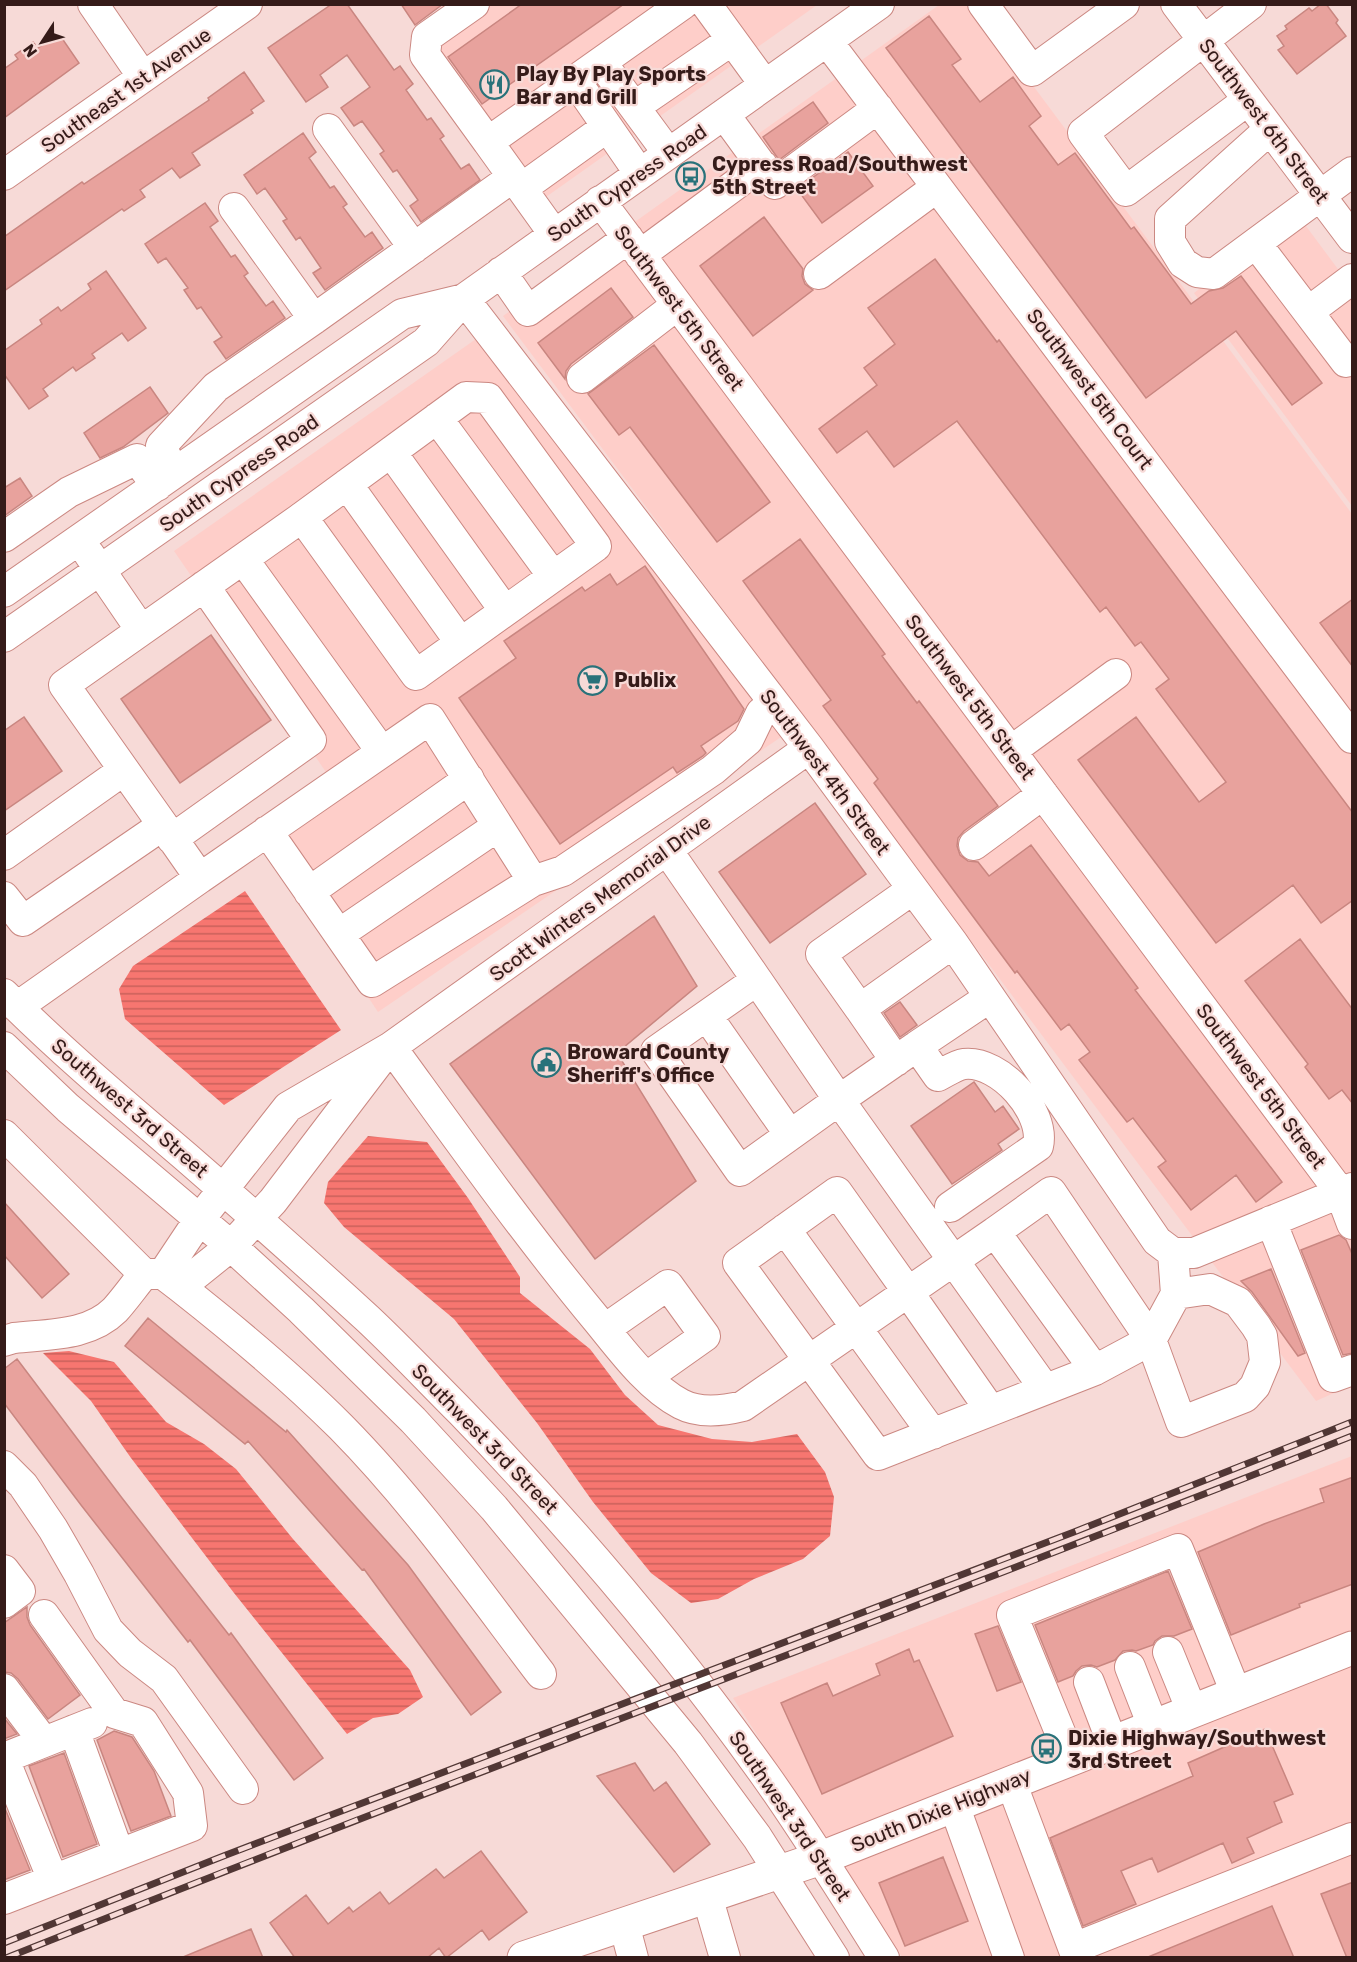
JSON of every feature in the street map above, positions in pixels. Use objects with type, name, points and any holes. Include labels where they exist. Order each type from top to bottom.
[{"type":"main road","name":"South Dixie Highway","points":[[524,1958],[821,1858],[1353,1648]]},
{"type":"street","points":[[93,4],[143,76]]},
{"type":"street","name":"Southeast 1st Avenue","points":[[4,175],[247,4]]},
{"type":"street","points":[[474,4],[427,37],[424,55],[554,234]]},
{"type":"street","points":[[488,142],[683,4]]},
{"type":"street","points":[[706,4],[765,85]]},
{"type":"street","points":[[983,4],[1032,71],[1124,4]]},
{"type":"street","points":[[1248,100],[1126,190],[1083,133],[1251,4]]},
{"type":"street","name":"Southwest 6th Street","points":[[1177,5],[1353,238]]},
{"type":"street","name":"South Cypress Road","points":[[4,637],[426,342],[464,299],[827,41],[864,8]]},
{"type":"street","points":[[634,107],[732,40]]},
{"type":"street","name":"Southwest 5th Court","points":[[827,41],[1353,738]]},
{"type":"street","points":[[601,62],[668,153]]},
{"type":"street","points":[[575,80],[640,174]]},
{"type":"street","points":[[724,114],[775,184],[878,108]]},
{"type":"street","points":[[165,480],[161,446],[216,387],[414,248],[608,127]]},
{"type":"street","points":[[328,129],[414,248]]},
{"type":"street","points":[[1270,129],[1170,219],[1170,242],[1183,263],[1197,272],[1214,274],[1353,172]]},
{"type":"street","points":[[501,272],[528,310],[634,247],[762,165]]},
{"type":"street","points":[[819,274],[937,187]]},
{"type":"street","name":"Southwest 5th Street","points":[[600,201],[1043,794],[1346,1190],[1353,1224]]},
{"type":"street","points":[[234,208],[314,319]]},
{"type":"street","points":[[1264,254],[1346,362]]},
{"type":"street","points":[[1308,312],[1353,279]]},
{"type":"street","name":"South Cypress Road","points":[[4,592],[402,314],[464,299]]},
{"type":"street","name":"Southwest 4th Street","points":[[464,299],[809,748],[952,943],[1156,1241],[1173,1253]]},
{"type":"street","points":[[582,378],[677,305]]},
{"type":"street","points":[[200,878],[64,685],[302,517],[466,397],[488,398],[596,546]]},
{"type":"street","points":[[437,418],[553,576]]},
{"type":"street","points":[[391,452],[505,611]]},
{"type":"street","points":[[4,537],[69,492],[137,459],[165,480]]},
{"type":"street","points":[[347,484],[460,642]]},
{"type":"street","points":[[302,517],[416,675],[430,718],[533,881]]},
{"type":"street","points":[[416,675],[633,518]]},
{"type":"street","points":[[70,546],[134,635]]},
{"type":"street","points":[[243,559],[382,752]]},
{"type":"street","points":[[204,586],[340,781]]},
{"type":"street","points":[[1011,751],[1116,674]]},
{"type":"street","points":[[267,831],[372,982],[533,881],[563,871],[713,770],[748,740],[761,713],[774,703]]},
{"type":"street","points":[[11,1001],[200,878],[430,718]]},
{"type":"street","points":[[4,897],[23,921],[168,832],[311,740]]},
{"type":"street","name":"Scott Winters Memorial Drive","points":[[162,1278],[199,1220],[288,1107],[390,1047],[809,748]]},
{"type":"street","points":[[4,855],[124,770]]},
{"type":"street","points":[[309,892],[469,779]]},
{"type":"street","points":[[974,845],[1043,794]]},
{"type":"street","points":[[339,934],[498,826]]},
{"type":"street","points":[[667,850],[839,1100],[1045,1389]]},
{"type":"street","points":[[913,888],[821,954],[860,1009],[907,1053],[938,1076],[963,1064],[976,1065],[994,1071],[1020,1094],[1036,1120],[1041,1135],[1038,1146],[950,1207]]},
{"type":"street","points":[[860,1009],[952,943]]},
{"type":"street","points":[[757,980],[656,1051],[740,1171],[990,997]]},
{"type":"street","name":"Southwest 3rd Street","points":[[11,1001],[98,1083],[224,1190],[369,1320],[569,1527],[662,1637],[768,1779],[884,1958]]},
{"type":"street","points":[[707,1016],[790,1135]]},
{"type":"street","name":"Southwest 3rd Street","points":[[4,1047],[68,1108],[231,1246],[362,1369],[413,1420],[494,1508],[688,1743],[757,1837],[834,1958]]},
{"type":"street","points":[[390,1047],[545,1258],[647,1377],[682,1405],[705,1411],[743,1406],[1051,1192],[1151,1340],[1181,1422],[1245,1397],[1255,1386],[1265,1362],[1262,1336],[1238,1302],[1210,1289],[1176,1294]]},
{"type":"street","name":"Scott Winters Memorial Drive","points":[[162,1278],[231,1246],[273,1201],[390,1047]]},
{"type":"street","points":[[4,1135],[162,1278],[308,1395],[343,1429],[402,1494],[541,1674]]},
{"type":"street","points":[[991,1411],[837,1192],[738,1263],[878,1455],[933,1434],[991,1411],[1045,1389],[1095,1370],[1151,1340],[1176,1294],[1173,1253],[1194,1252],[1346,1190]]},
{"type":"street","points":[[1271,1221],[1333,1377],[1353,1370]]},
{"type":"street","points":[[785,1229],[933,1434]]},
{"type":"street","points":[[995,1232],[1095,1370]]},
{"type":"street","points":[[4,1341],[84,1330],[106,1318],[162,1278]]},
{"type":"street","points":[[605,1329],[668,1286],[705,1336],[647,1377]]},
{"type":"street","points":[[4,1466],[23,1485],[53,1529],[108,1630],[130,1653],[164,1679],[243,1789]]},
{"type":"street","points":[[1071,1759],[1012,1615],[1178,1549],[1236,1693]]},
{"type":"street","points":[[4,1570],[21,1591],[4,1603]]},
{"type":"street","points":[[4,1899],[192,1826],[188,1793],[143,1722],[114,1713],[45,1615]]},
{"type":"street","points":[[1168,1652],[1192,1711]]},
{"type":"street","points":[[1130,1666],[1153,1726]]},
{"type":"street","points":[[1089,1682],[1112,1743]]},
{"type":"street","points":[[4,1689],[44,1742]]},
{"type":"street","points":[[53,1880],[4,1758],[114,1713]]},
{"type":"street","points":[[74,1730],[119,1854]]},
{"type":"street","points":[[1011,1782],[1075,1953],[1353,1838]]},
{"type":"street","points":[[954,1805],[1009,1958]]},
{"type":"street","points":[[707,1896],[725,1958]]},
{"type":"street","points":[[624,1924],[633,1958]]},
{"type":"shaded area","points":[[457,5],[817,5],[529,209],[410,36]]},
{"type":"shaded area","points":[[939,5],[973,5],[1352,514],[1352,1385],[1316,1401],[503,316]]},
{"type":"shaded area","points":[[1297,214],[1352,288],[1352,506],[1194,293]]},
{"type":"shaded area","points":[[476,339],[784,735],[378,1012],[253,824],[328,775],[174,551]]},
{"type":"shaded area","points":[[245,891],[341,1030],[224,1105],[125,1019],[119,989],[133,966]]},
{"type":"shaded area","points":[[368,1136],[427,1142],[468,1198],[520,1277],[520,1293],[590,1349],[625,1395],[658,1425],[712,1439],[752,1442],[797,1434],[825,1472],[834,1497],[830,1536],[803,1559],[754,1579],[718,1599],[691,1603],[651,1573],[593,1502],[537,1423],[454,1319],[344,1227],[324,1203],[328,1182]]},
{"type":"shaded area","points":[[69,1351],[114,1362],[166,1422],[204,1444],[236,1469],[293,1539],[410,1670],[423,1697],[398,1714],[373,1718],[347,1734],[234,1593],[131,1458],[91,1401],[43,1353]]},
{"type":"shaded area","points":[[1352,1456],[1352,1957],[902,1957],[733,1698]]},
{"type":"building","points":[[332,4],[347,4],[394,70],[400,66],[413,84],[406,90],[427,120],[431,118],[444,136],[440,139],[461,169],[469,164],[480,180],[421,222],[410,206],[418,200],[397,170],[393,172],[380,154],[384,151],[362,121],[354,126],[341,108],[370,87],[347,55],[320,75],[328,87],[306,102],[268,48]]},
{"type":"building","points":[[401,4],[443,4],[415,25]]},
{"type":"building","points":[[522,4],[624,4],[482,104],[448,57]]},
{"type":"building","points":[[1321,4],[1326,4],[1346,36],[1297,74],[1278,50],[1284,46],[1277,36],[1287,29],[1285,26],[1309,8],[1312,11]]},
{"type":"building","points":[[929,16],[961,59],[952,65],[980,102],[1013,77],[1041,116],[1029,126],[1058,165],[1075,153],[1131,229],[1134,227],[1191,304],[1209,291],[1223,288],[1241,276],[1322,383],[1292,405],[1236,331],[1146,398],[886,48]]},
{"type":"building","points":[[59,34],[79,63],[4,118],[4,69],[18,59],[15,55],[33,42],[38,48]]},
{"type":"building","points":[[244,72],[264,101],[251,110],[253,113],[192,153],[200,165],[180,178],[172,168],[140,190],[145,197],[124,211],[122,209],[4,291],[4,237],[82,182],[84,184],[209,100],[208,98]]},
{"type":"building","points":[[813,102],[828,123],[779,160],[763,137]]},
{"type":"building","points":[[303,133],[316,152],[309,158],[330,188],[334,186],[347,204],[343,207],[365,237],[372,232],[383,248],[325,290],[313,273],[321,268],[300,237],[296,240],[283,221],[287,219],[265,188],[257,194],[244,175]]},
{"type":"building","points":[[848,152],[873,186],[822,223],[797,189]]},
{"type":"building","points":[[205,203],[218,221],[210,227],[231,257],[235,255],[248,273],[244,276],[266,306],[273,301],[285,318],[226,359],[214,342],[222,337],[201,307],[197,309],[184,290],[188,288],[166,258],[158,263],[145,244]]},
{"type":"building","points":[[764,217],[803,269],[802,276],[805,284],[813,290],[753,336],[700,266]]},
{"type":"building","points":[[935,259],[997,342],[999,340],[1353,813],[1353,900],[1321,923],[1293,885],[1216,943],[1078,760],[1136,717],[1199,802],[1226,782],[1156,689],[1169,679],[1141,642],[1135,646],[1106,607],[1100,612],[957,421],[894,467],[867,431],[837,453],[819,429],[877,385],[864,368],[895,344],[868,308]]},
{"type":"building","points":[[106,271],[146,328],[128,341],[122,333],[92,354],[95,358],[76,371],[73,367],[43,389],[48,396],[29,409],[4,374],[4,351],[42,324],[40,320],[58,307],[61,311],[91,289],[88,284]]},
{"type":"building","points":[[611,288],[633,317],[571,364],[566,371],[565,379],[538,343]]},
{"type":"building","points":[[654,345],[770,502],[717,542],[630,427],[619,435],[588,394]]},
{"type":"building","points":[[150,387],[168,413],[123,447],[100,458],[84,433]]},
{"type":"building","points":[[20,478],[32,496],[4,516],[4,488]]},
{"type":"building","points":[[800,539],[885,654],[882,656],[998,806],[958,838],[957,846],[960,855],[968,861],[978,862],[989,876],[1031,845],[1138,988],[1135,990],[1282,1182],[1256,1202],[1236,1175],[1191,1210],[1158,1167],[1166,1161],[1133,1118],[1127,1122],[1079,1060],[1090,1052],[1069,1024],[1061,1030],[1017,971],[1015,973],[874,783],[878,779],[823,706],[831,700],[743,581]]},
{"type":"building","points":[[645,566],[744,709],[738,721],[701,746],[706,753],[703,756],[677,773],[673,767],[560,844],[459,698],[516,658],[504,641],[582,587],[585,591],[610,574],[617,585]]},
{"type":"building","points":[[1353,599],[1353,667],[1320,623]]},
{"type":"building","points":[[211,635],[271,720],[180,783],[121,699]]},
{"type":"building","points":[[24,717],[62,771],[4,811],[4,731]]},
{"type":"building","points":[[815,803],[866,874],[770,943],[719,872]]},
{"type":"building","points":[[654,916],[697,986],[617,1053],[696,1181],[595,1259],[450,1064]]},
{"type":"building","points":[[1300,939],[1353,1010],[1353,1104],[1342,1090],[1329,1099],[1305,1067],[1308,1064],[1245,981]]},
{"type":"building","points":[[900,1002],[917,1025],[900,1037],[884,1013]]},
{"type":"building","points":[[974,1082],[995,1112],[1003,1106],[1019,1129],[998,1144],[1002,1150],[952,1184],[911,1126]]},
{"type":"building","points":[[4,1202],[69,1274],[42,1298],[4,1255]]},
{"type":"building","points":[[1339,1235],[1346,1240],[1353,1256],[1353,1353],[1343,1355],[1301,1250]]},
{"type":"building","points":[[1271,1269],[1305,1353],[1298,1356],[1252,1292],[1241,1281]]},
{"type":"building","points":[[148,1318],[286,1432],[287,1430],[408,1565],[501,1692],[471,1715],[364,1569],[362,1570],[248,1441],[245,1444],[125,1346]]},
{"type":"building","points":[[17,1359],[229,1635],[231,1633],[323,1758],[294,1780],[190,1640],[188,1642],[4,1403],[4,1369]]},
{"type":"building","points":[[1353,1477],[1353,1584],[1299,1604],[1300,1607],[1231,1635],[1198,1552],[1324,1502],[1320,1489]]},
{"type":"building","points":[[1168,1571],[1192,1629],[1174,1636],[1162,1636],[1153,1645],[1136,1651],[1123,1651],[1115,1660],[1097,1667],[1082,1666],[1073,1676],[1058,1682],[1035,1625]]},
{"type":"building","points":[[27,1607],[30,1625],[80,1695],[48,1719],[18,1679],[11,1673],[4,1672],[4,1623]]},
{"type":"building","points":[[998,1626],[1021,1682],[997,1691],[975,1634]]},
{"type":"building","points":[[909,1649],[914,1662],[919,1660],[953,1736],[822,1794],[781,1703],[827,1683],[833,1696],[880,1675],[876,1664]]},
{"type":"building","points":[[4,1718],[17,1734],[4,1739]]},
{"type":"building","points":[[1265,1729],[1293,1794],[1274,1802],[1282,1822],[1247,1838],[1254,1853],[1232,1863],[1223,1843],[1158,1872],[1152,1858],[1121,1871],[1136,1904],[1083,1926],[1050,1838],[1193,1776],[1188,1763]]},
{"type":"building","points":[[114,1731],[132,1737],[154,1771],[171,1816],[131,1831],[97,1740]]},
{"type":"building","points":[[64,1753],[97,1844],[63,1857],[29,1766]]},
{"type":"building","points":[[635,1763],[654,1791],[666,1782],[710,1844],[674,1872],[597,1776]]},
{"type":"building","points":[[4,1806],[30,1870],[4,1880]]},
{"type":"building","points":[[481,1851],[527,1912],[489,1940],[482,1930],[446,1958],[439,1948],[427,1958],[295,1958],[270,1923],[306,1895],[328,1924],[349,1907],[353,1912],[380,1892],[389,1904],[436,1869],[444,1878]]},
{"type":"building","points":[[943,1857],[968,1921],[905,1946],[879,1883]]},
{"type":"building","points":[[1353,1882],[1353,1958],[1347,1958],[1321,1894]]},
{"type":"building","points":[[1272,1906],[1294,1958],[1148,1957]]},
{"type":"building","points":[[251,1929],[263,1958],[183,1958],[183,1957]]},
{"type":"railway","points":[[4,1943],[226,1855],[1074,1532],[1352,1422]]},
{"type":"railway","points":[[6,1958],[1352,1436]]},
{"type":"place","name":"Play By Play Sports Bar and Grill","points":[[495,85]]},
{"type":"place","name":"Cypress Road/Southwest 5th Street","points":[[691,176]]},
{"type":"place","name":"Publix","points":[[593,680]]},
{"type":"place","name":"Broward County Sheriff's Office","points":[[546,1063]]},
{"type":"place","name":"Dixie Highway/Southwest 3rd Street","points":[[1047,1749]]}]
